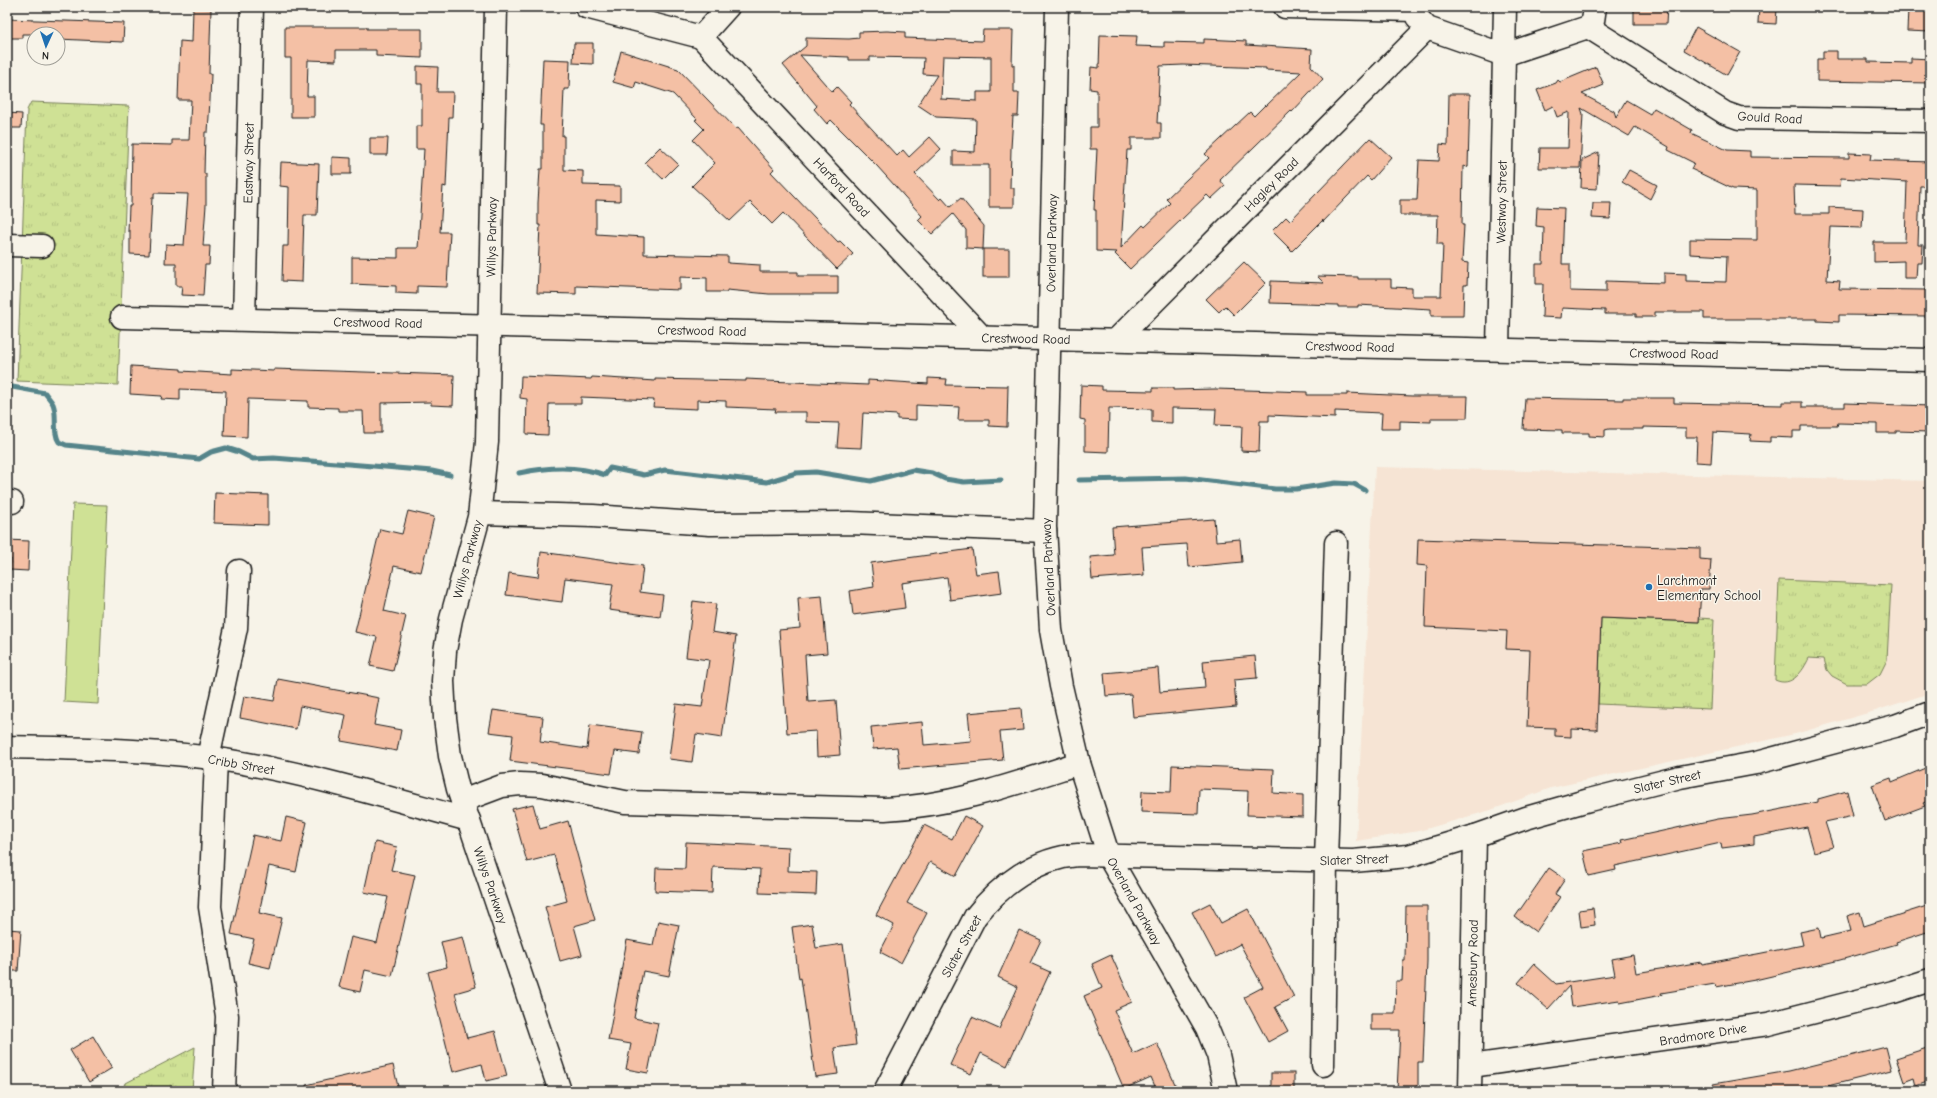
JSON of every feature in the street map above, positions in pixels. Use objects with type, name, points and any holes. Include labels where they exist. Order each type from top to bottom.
[{"type":"street","name":"Eastway Street","points":[[244,319],[252,7]]},
{"type":"street","name":"Willys Parkway","points":[[496,7],[488,325],[487,442],[480,513],[471,552],[451,619],[445,651],[443,681],[445,718],[450,756],[466,811],[560,1091]]},
{"type":"street","points":[[586,7],[701,37],[728,7]]},
{"type":"street","name":"Overland Parkway","points":[[1057,7],[1045,531],[1051,630],[1061,686],[1079,763],[1109,857],[1207,1028],[1218,1055],[1226,1091]]},
{"type":"street","points":[[1285,7],[1414,8],[1417,16],[1427,28],[1504,55],[1588,27],[1593,21],[1595,7]]},
{"type":"street","name":"Westway Street","points":[[1498,349],[1505,7]]},
{"type":"street","name":"Gould Road","points":[[1588,27],[1725,113],[1740,118],[1930,121]]},
{"type":"street","name":"Hagley Road","points":[[1116,340],[1427,28]]},
{"type":"street","name":"Harford Road","points":[[701,37],[982,337]]},
{"type":"street","points":[[7,245],[42,246]]},
{"type":"street","name":"Crestwood Road","points":[[122,317],[1930,360]]},
{"type":"street","points":[[480,513],[593,516],[710,524],[850,523],[1045,531]]},
{"type":"street","points":[[1322,1065],[1326,861],[1336,544]]},
{"type":"street","points":[[224,1091],[226,1016],[210,907],[212,758],[236,628],[239,571]]},
{"type":"street","name":"Slater Street","points":[[885,1091],[975,917],[993,895],[1006,884],[1032,869],[1061,858],[1078,855],[1109,857],[1326,861],[1382,860],[1408,856],[1526,818],[1589,800],[1680,777],[1756,763],[1895,726],[1930,713]]},
{"type":"street","name":"Cribb Street","points":[[7,747],[115,750],[212,758],[466,811]]},
{"type":"street","points":[[466,811],[502,786],[520,784],[542,785],[625,802],[885,809],[915,808],[964,799],[1079,763]]},
{"type":"street","name":"Amesbury Road","points":[[1470,1091],[1474,836]]},
{"type":"street","name":"Bradmore Drive","points":[[1470,1066],[1768,1024],[1893,992],[1930,980]]},
{"type":"shaded area","name":"Larchmont Elementary School","points":[[1375,467],[1930,481],[1930,693],[1875,711],[1795,734],[1551,788],[1491,810],[1419,831],[1356,841]]},
{"type":"green space","points":[[31,102],[129,106],[118,385],[17,381],[27,110]]},
{"type":"green space","points":[[73,504],[107,505],[98,704],[64,702]]},
{"type":"green space","points":[[1779,580],[1891,585],[1887,660],[1880,674],[1867,684],[1847,684],[1832,676],[1827,670],[1824,659],[1809,658],[1804,668],[1792,680],[1781,682],[1775,680]]},
{"type":"green space","points":[[1601,618],[1699,622],[1699,618],[1714,619],[1710,709],[1598,704]]},
{"type":"green space","points":[[195,1047],[192,1091],[128,1091],[124,1084]]},
{"type":"building","points":[[1634,7],[1667,7],[1666,24],[1634,24]]},
{"type":"building","points":[[1759,7],[1777,7],[1776,24],[1758,23]]},
{"type":"building","points":[[193,8],[211,9],[209,74],[211,74],[208,132],[205,132],[204,174],[206,174],[206,205],[203,246],[210,246],[209,265],[205,265],[203,296],[181,295],[182,286],[176,286],[176,263],[165,263],[166,244],[184,245],[188,194],[154,193],[154,198],[152,198],[149,255],[130,254],[130,231],[128,231],[129,206],[131,206],[132,144],[172,145],[172,140],[189,140],[191,100],[178,100],[180,41],[192,42]]},
{"type":"building","points":[[1908,9],[1930,9],[1930,32],[1907,31]]},
{"type":"building","points":[[7,19],[124,23],[123,42],[66,39],[66,26],[26,26],[26,34],[22,34],[22,38],[7,38]]},
{"type":"building","points":[[285,27],[422,29],[422,58],[376,56],[376,50],[336,50],[336,61],[308,60],[307,96],[314,96],[314,117],[291,117],[291,58],[285,58]]},
{"type":"building","points":[[1696,27],[1740,52],[1727,75],[1684,50]]},
{"type":"building","points":[[983,30],[1013,30],[1012,65],[1014,65],[1014,93],[1019,93],[1018,116],[1013,116],[1011,148],[1010,188],[1014,188],[1014,207],[989,207],[989,165],[953,165],[953,151],[975,152],[976,119],[936,117],[918,105],[937,75],[923,74],[924,58],[870,57],[870,60],[849,60],[849,57],[800,55],[832,92],[837,87],[851,102],[849,104],[897,156],[903,150],[909,157],[930,137],[941,149],[915,174],[940,200],[942,198],[950,207],[961,198],[984,226],[983,249],[966,248],[966,230],[953,214],[932,234],[918,220],[922,216],[877,166],[831,120],[827,124],[814,109],[817,106],[783,65],[806,46],[806,38],[849,39],[859,38],[859,32],[887,31],[905,32],[905,38],[982,41]],"holes":[[[943,56],[991,57],[991,92],[977,92],[977,101],[941,99]]]},
{"type":"building","points":[[1100,35],[1137,36],[1136,46],[1164,47],[1164,42],[1204,43],[1204,39],[1246,41],[1246,45],[1312,49],[1311,66],[1323,79],[1292,112],[1291,111],[1220,180],[1225,186],[1211,199],[1207,195],[1130,269],[1115,254],[1117,252],[1096,251],[1096,210],[1094,210],[1097,149],[1090,149],[1090,127],[1097,127],[1097,90],[1090,89],[1091,67],[1099,68]],"holes":[[[1183,65],[1266,68],[1266,70],[1301,72],[1266,106],[1265,105],[1254,116],[1250,112],[1205,154],[1209,158],[1166,199],[1170,203],[1145,227],[1143,225],[1121,248],[1127,150],[1131,150],[1131,138],[1161,138],[1161,123],[1157,123],[1160,66]]]},
{"type":"building","points":[[574,43],[593,43],[593,64],[573,63]]},
{"type":"building","points":[[621,51],[678,69],[736,129],[738,128],[774,169],[771,172],[838,242],[840,241],[853,254],[837,269],[783,213],[772,224],[750,202],[730,221],[692,186],[715,163],[693,140],[704,129],[695,120],[697,119],[673,94],[636,82],[634,88],[613,82]]},
{"type":"building","points":[[1823,51],[1837,51],[1837,59],[1868,59],[1868,62],[1911,63],[1911,58],[1930,59],[1930,83],[1817,81],[1817,59],[1823,59]]},
{"type":"building","points":[[543,59],[570,60],[569,89],[564,89],[562,136],[564,136],[564,170],[583,171],[583,185],[620,186],[620,201],[596,200],[596,234],[644,237],[644,254],[728,256],[728,263],[760,265],[760,272],[798,272],[798,276],[838,276],[838,294],[769,294],[727,290],[727,292],[707,292],[707,278],[680,277],[680,290],[576,286],[576,294],[537,293],[540,225],[538,225],[538,203],[540,169],[543,169],[543,125],[540,125]]},
{"type":"building","points":[[417,66],[438,67],[437,92],[453,92],[452,117],[449,117],[446,187],[443,186],[440,232],[450,232],[447,287],[417,286],[417,294],[396,293],[396,286],[352,284],[352,257],[398,258],[398,248],[418,248],[424,149],[416,149],[416,126],[422,126],[422,84],[417,84]]},
{"type":"building","points":[[1596,67],[1604,85],[1582,94],[1614,111],[1616,117],[1626,100],[1650,114],[1654,108],[1692,130],[1691,133],[1727,150],[1750,151],[1750,157],[1849,158],[1849,153],[1871,154],[1870,160],[1930,162],[1930,186],[1920,186],[1918,245],[1923,245],[1922,263],[1917,263],[1916,278],[1904,278],[1904,261],[1874,262],[1874,242],[1905,242],[1907,182],[1841,178],[1840,186],[1794,185],[1795,214],[1829,214],[1829,207],[1863,209],[1862,228],[1830,227],[1827,280],[1840,281],[1839,289],[1927,290],[1927,316],[1839,315],[1839,322],[1817,321],[1817,319],[1704,319],[1704,312],[1655,312],[1655,317],[1636,317],[1636,314],[1605,314],[1605,310],[1562,308],[1561,318],[1542,317],[1543,284],[1536,284],[1536,264],[1543,264],[1544,227],[1536,226],[1537,207],[1564,208],[1562,264],[1570,264],[1570,291],[1606,292],[1606,281],[1664,283],[1664,273],[1686,274],[1686,281],[1726,282],[1727,256],[1690,254],[1690,239],[1757,240],[1757,190],[1733,189],[1691,169],[1694,163],[1668,150],[1669,147],[1635,127],[1629,136],[1581,108],[1583,114],[1580,168],[1539,168],[1540,148],[1568,148],[1569,112],[1557,117],[1553,106],[1545,110],[1537,90],[1556,83],[1558,80],[1560,82]]},
{"type":"building","points":[[1449,94],[1470,94],[1468,167],[1463,166],[1462,225],[1464,225],[1462,262],[1468,263],[1467,285],[1464,285],[1463,316],[1431,316],[1431,309],[1358,305],[1358,307],[1338,307],[1338,305],[1270,303],[1271,281],[1324,283],[1317,276],[1358,277],[1358,279],[1391,279],[1391,287],[1412,288],[1412,296],[1441,296],[1443,244],[1437,244],[1438,215],[1400,215],[1400,200],[1417,200],[1419,160],[1439,161],[1440,144],[1448,145]]},
{"type":"building","points":[[7,113],[22,114],[21,128],[7,128]]},
{"type":"building","points":[[370,138],[388,138],[387,155],[370,155]]},
{"type":"building","points":[[1370,138],[1391,157],[1371,180],[1367,176],[1323,222],[1323,220],[1292,251],[1272,231],[1286,217],[1290,221]]},
{"type":"building","points":[[660,147],[678,164],[663,179],[645,162]]},
{"type":"building","points":[[1599,152],[1597,189],[1581,188],[1582,160]]},
{"type":"building","points":[[332,157],[351,158],[351,174],[332,174]]},
{"type":"building","points":[[281,162],[319,164],[317,215],[304,215],[302,282],[282,281],[283,246],[288,246],[289,187],[280,186]]},
{"type":"building","points":[[1629,170],[1657,185],[1650,199],[1622,182]]},
{"type":"building","points":[[1593,203],[1611,203],[1610,219],[1592,218]]},
{"type":"building","points":[[983,249],[1009,249],[1009,277],[983,277]]},
{"type":"building","points":[[1244,262],[1266,283],[1234,315],[1225,306],[1219,312],[1206,299]]},
{"type":"building","points":[[131,366],[232,374],[232,369],[274,371],[274,369],[454,375],[453,406],[431,405],[431,402],[381,403],[381,433],[364,433],[363,411],[338,411],[338,408],[308,407],[308,401],[248,399],[247,437],[224,436],[226,391],[180,389],[180,400],[161,399],[162,396],[130,394]]},
{"type":"building","points":[[521,376],[591,379],[592,377],[655,381],[655,379],[746,381],[746,379],[868,385],[868,380],[928,384],[928,378],[947,379],[946,385],[1008,386],[1007,427],[989,426],[989,420],[958,420],[959,407],[916,405],[916,420],[897,419],[897,415],[863,413],[861,448],[837,447],[839,423],[806,422],[806,412],[775,412],[776,409],[726,407],[726,401],[697,400],[697,409],[653,407],[654,400],[581,397],[581,404],[549,404],[548,435],[526,434],[527,399],[520,398]]},
{"type":"building","points":[[1081,385],[1102,386],[1102,390],[1153,391],[1153,388],[1173,388],[1173,390],[1216,389],[1307,392],[1307,395],[1347,395],[1347,393],[1412,396],[1468,396],[1467,418],[1431,418],[1431,422],[1400,421],[1400,429],[1381,429],[1382,413],[1335,411],[1335,418],[1269,415],[1269,421],[1260,421],[1259,452],[1241,451],[1242,426],[1215,425],[1216,409],[1172,408],[1172,423],[1152,422],[1152,409],[1109,408],[1108,452],[1085,451],[1085,420],[1080,419]]},
{"type":"building","points":[[1525,398],[1623,400],[1623,398],[1674,398],[1674,403],[1782,405],[1782,402],[1802,402],[1802,407],[1845,407],[1845,403],[1930,406],[1929,432],[1896,431],[1896,433],[1877,433],[1877,424],[1838,423],[1837,426],[1801,426],[1801,431],[1793,431],[1793,438],[1770,437],[1770,442],[1750,441],[1751,434],[1713,432],[1711,463],[1696,462],[1697,437],[1686,437],[1686,428],[1643,427],[1643,429],[1609,429],[1605,430],[1605,437],[1589,436],[1589,433],[1562,433],[1562,430],[1523,429]]},
{"type":"building","points":[[215,493],[268,495],[268,525],[214,523]]},
{"type":"building","points":[[408,511],[434,517],[421,572],[394,566],[384,611],[406,616],[393,671],[370,666],[377,637],[355,632],[380,529],[402,534]]},
{"type":"building","points":[[1214,519],[1216,541],[1240,539],[1242,562],[1189,567],[1187,544],[1142,547],[1144,575],[1092,579],[1090,557],[1114,555],[1112,527]]},
{"type":"building","points":[[1418,539],[1700,548],[1700,559],[1711,560],[1709,589],[1701,589],[1699,622],[1601,618],[1597,730],[1571,729],[1571,737],[1555,736],[1555,728],[1527,727],[1530,650],[1506,649],[1507,631],[1425,627],[1427,566],[1417,565]]},
{"type":"building","points":[[7,540],[29,541],[28,571],[10,570],[11,559],[7,559]]},
{"type":"building","points":[[972,549],[976,574],[999,571],[1002,593],[950,600],[947,577],[902,583],[905,608],[853,615],[850,591],[874,587],[871,563]]},
{"type":"building","points":[[541,552],[643,566],[640,592],[663,595],[660,617],[609,610],[613,584],[565,578],[562,602],[506,595],[509,573],[538,577]]},
{"type":"building","points":[[822,596],[827,653],[805,655],[808,702],[836,700],[840,755],[817,757],[816,731],[787,733],[779,630],[800,628],[798,598]]},
{"type":"building","points":[[693,601],[716,604],[712,632],[736,636],[722,738],[696,734],[692,762],[669,759],[676,704],[702,707],[709,660],[686,657]]},
{"type":"building","points":[[1255,656],[1257,678],[1234,680],[1236,707],[1133,717],[1131,694],[1106,696],[1104,673],[1158,668],[1160,692],[1205,688],[1203,661]]},
{"type":"building","points":[[278,679],[379,698],[374,725],[401,730],[397,751],[341,741],[346,715],[300,706],[296,729],[240,718],[244,696],[274,701]]},
{"type":"building","points":[[1021,708],[1023,730],[1000,732],[1003,760],[900,769],[897,747],[873,749],[871,727],[922,722],[924,745],[971,741],[968,713]]},
{"type":"building","points":[[493,710],[543,717],[540,742],[587,749],[590,725],[642,732],[639,754],[615,751],[611,774],[510,761],[513,735],[489,732]]},
{"type":"building","points":[[1172,765],[1274,769],[1273,793],[1303,795],[1303,817],[1247,815],[1248,791],[1199,789],[1198,814],[1141,812],[1142,791],[1171,792]]},
{"type":"building","points":[[1930,766],[1930,800],[1923,803],[1925,806],[1885,821],[1872,785],[1891,778],[1892,782]]},
{"type":"building","points":[[1847,791],[1853,816],[1825,822],[1833,847],[1814,852],[1807,827],[1754,837],[1754,844],[1722,848],[1721,843],[1615,866],[1616,870],[1589,876],[1583,851],[1622,843],[1621,840],[1718,819],[1752,815],[1818,802],[1818,799]]},
{"type":"building","points":[[533,804],[540,829],[568,821],[595,920],[574,926],[582,955],[560,961],[545,907],[567,901],[554,855],[527,862],[512,809]]},
{"type":"building","points":[[964,816],[983,826],[956,876],[930,862],[907,903],[927,913],[901,963],[880,952],[894,925],[876,915],[924,825],[952,839]]},
{"type":"building","points":[[286,817],[307,822],[296,872],[269,866],[259,913],[282,918],[270,968],[248,963],[254,939],[231,934],[253,835],[281,841]]},
{"type":"building","points":[[375,842],[397,847],[391,870],[415,875],[392,976],[365,970],[360,992],[339,987],[351,937],[377,943],[388,897],[364,892]]},
{"type":"building","points":[[686,842],[789,847],[788,871],[817,872],[816,895],[759,893],[760,869],[713,867],[712,893],[655,891],[656,868],[685,869]]},
{"type":"building","points":[[1549,868],[1565,879],[1555,894],[1560,897],[1536,932],[1515,917]]},
{"type":"building","points":[[1210,903],[1221,923],[1248,909],[1294,997],[1275,1007],[1288,1031],[1268,1042],[1244,997],[1263,987],[1240,944],[1216,957],[1192,912]]},
{"type":"building","points":[[1930,905],[1930,931],[1896,942],[1897,944],[1840,960],[1755,980],[1716,987],[1715,984],[1661,993],[1662,995],[1620,1003],[1619,1000],[1572,1007],[1569,986],[1548,1009],[1518,983],[1534,964],[1556,984],[1615,975],[1612,959],[1633,955],[1636,973],[1701,962],[1702,964],[1757,954],[1803,945],[1800,932],[1819,928],[1821,938],[1851,931],[1847,916],[1860,912],[1864,926]]},
{"type":"building","points":[[1406,906],[1427,906],[1427,961],[1423,1062],[1418,1062],[1418,1091],[1397,1091],[1400,1030],[1371,1030],[1371,1013],[1395,1013],[1396,981],[1402,981],[1403,960],[1405,960]]},
{"type":"building","points":[[1593,908],[1595,925],[1581,927],[1579,910]]},
{"type":"building","points":[[658,921],[679,925],[669,976],[643,971],[634,1018],[658,1023],[648,1073],[626,1069],[631,1044],[608,1040],[627,940],[653,945]]},
{"type":"building","points":[[812,924],[816,948],[843,944],[856,1045],[834,1048],[838,1074],[815,1077],[792,927]]},
{"type":"building","points":[[7,929],[21,930],[18,971],[7,971]]},
{"type":"building","points":[[1019,930],[1041,940],[1030,963],[1050,972],[1007,1066],[981,1053],[971,1074],[950,1065],[972,1017],[999,1029],[1018,987],[998,977]]},
{"type":"building","points":[[463,937],[476,987],[455,993],[467,1038],[495,1031],[507,1076],[486,1081],[482,1064],[453,1072],[428,972],[447,967],[441,942]]},
{"type":"building","points":[[1111,955],[1132,1002],[1114,1010],[1133,1054],[1157,1043],[1178,1091],[1157,1091],[1151,1077],[1124,1089],[1084,996],[1102,988],[1092,964]]},
{"type":"building","points":[[93,1036],[112,1068],[89,1082],[70,1050]]},
{"type":"building","points":[[1886,1047],[1892,1070],[1807,1091],[1713,1091],[1713,1084],[1789,1071]]},
{"type":"building","points":[[1930,1047],[1930,1081],[1916,1086],[1914,1078],[1904,1082],[1896,1058]]},
{"type":"building","points":[[393,1065],[399,1091],[307,1091],[306,1085]]},
{"type":"building","points":[[1271,1073],[1294,1073],[1294,1091],[1271,1091]]},
{"type":"waterway","points":[[7,386],[45,393],[54,409],[57,438],[59,442],[66,445],[199,459],[211,452],[226,448],[239,452],[253,459],[274,458],[373,466],[432,471],[450,475]]},
{"type":"waterway","points":[[519,473],[551,468],[573,468],[605,475],[610,468],[644,475],[665,470],[767,482],[796,473],[816,472],[871,481],[913,470],[932,473],[945,479],[964,482],[1001,480]]},
{"type":"waterway","points":[[1079,480],[1186,478],[1275,489],[1296,489],[1336,483],[1354,484],[1365,490]]},
{"type":"place","name":"Larchmont Elementary School","points":[[1649,587]]}]
